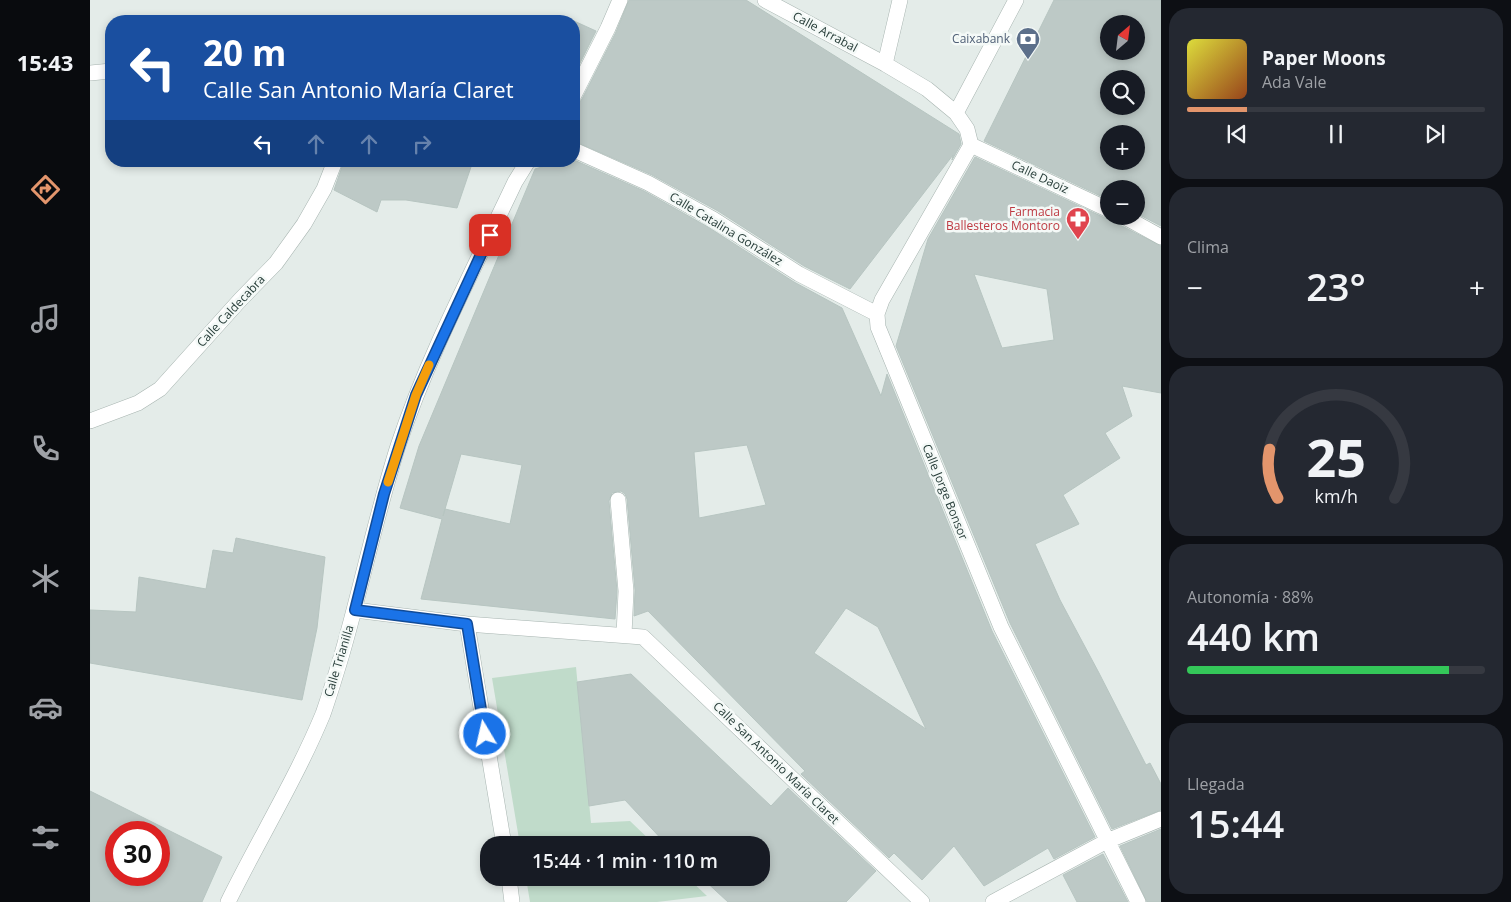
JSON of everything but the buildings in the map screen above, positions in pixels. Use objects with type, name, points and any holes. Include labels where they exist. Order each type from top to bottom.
[{"type":"street","points":[[580,83],[620,0]]},
{"type":"street","name":"Calle Arrabal","points":[[764,0],[885,64],[927,89],[956,112]]},
{"type":"street","points":[[885,64],[900,0]]},
{"type":"street","points":[[877,314],[892,281],[971,144],[966,129],[956,112],[1016,0]]},
{"type":"street","points":[[90,74],[105,72]]},
{"type":"street","name":"Calle Daoiz","points":[[971,144],[1100,206]]},
{"type":"street","name":"Calle Catalina González","points":[[580,153],[648,183],[713,219],[799,274],[877,314]]},
{"type":"street","name":"Calle Caldecabra","points":[[90,421],[138,403],[160,389],[276,263],[304,224],[324,189],[333,167]]},
{"type":"street","name":"Calle Trianilla","points":[[228,902],[250,856],[300,764],[323,712],[355,610],[384,494],[416,395],[439,342],[515,182],[524,167]]},
{"type":"street","points":[[1139,225],[1161,237]]},
{"type":"street","name":"Calle Jorge Bonsor","points":[[877,314],[882,340],[1001,627],[1138,902]]},
{"type":"street","points":[[618,500],[626,591],[624,635]]},
{"type":"street","name":"Calle San Antonio María Claret","points":[[355,610],[467,624],[643,637],[922,902]]},
{"type":"street","points":[[467,624],[502,836]]},
{"type":"street","points":[[993,902],[1107,842],[1161,819]]},
{"type":"street","points":[[510,886],[512,902]]},
{"type":"green space","points":[[576,667],[591,823],[630,821],[646,836],[518,836],[492,678]]},
{"type":"green space","points":[[527,886],[696,886],[707,896],[657,902],[530,902]]},
{"type":"slow traffic","points":[[388,482],[416,395],[429,365]]},
{"type":"place","name":"Caixabank","points":[[1028,60]]},
{"type":"place","name":"Farmacia Ballesteros Montoro","points":[[1078,240]]},
{"type":"route","points":[[485,734],[467,624],[355,610],[384,494],[416,395],[490,235]]}]
